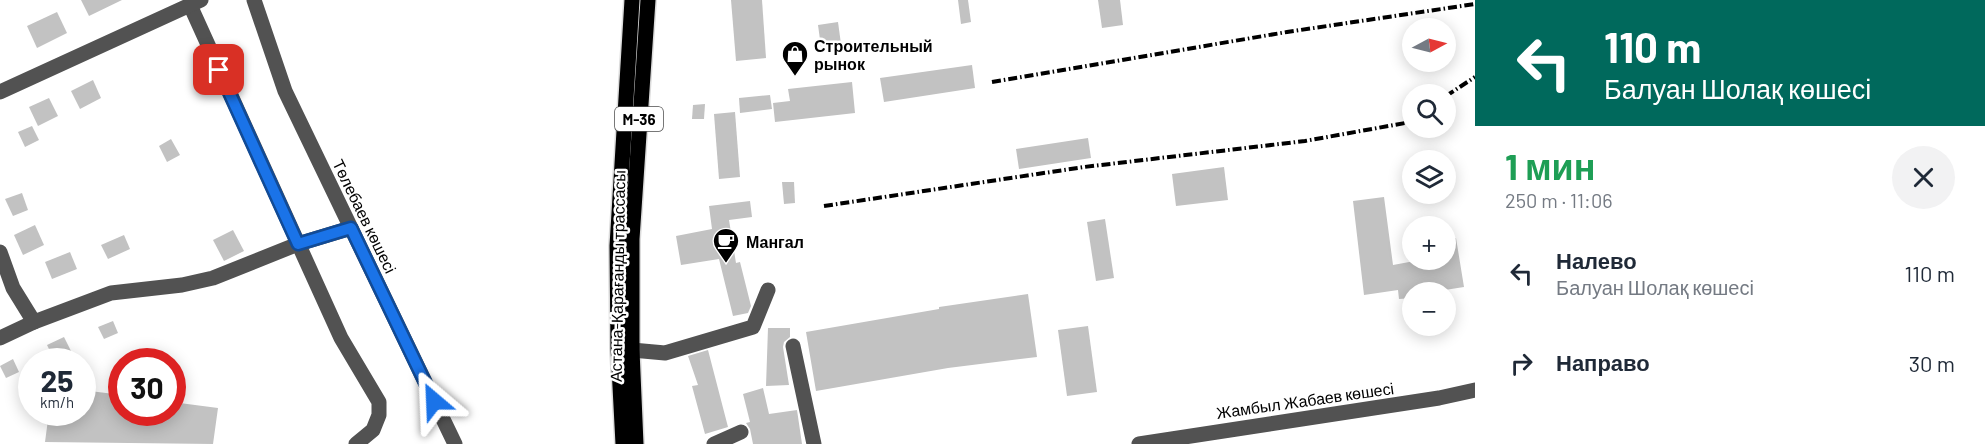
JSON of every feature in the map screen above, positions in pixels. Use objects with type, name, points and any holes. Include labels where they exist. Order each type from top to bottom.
[{"type":"main road","name":"Астана-Қарағанды трассасы","points":[[626,443],[618,348],[617,246],[632,0]]},
{"type":"main road","name":"Астана-Қарағанды трассасы","points":[[626,443],[632,350],[632,229],[648,0]]},
{"type":"street","name":"Төлебаев көшесі","points":[[254,0],[285,91],[455,444]]},
{"type":"street","points":[[0,93],[195,2],[298,244],[341,338],[379,402],[380,415],[373,430],[356,444]]},
{"type":"street","points":[[0,338],[111,292],[182,285],[213,278],[298,244],[351,228]]},
{"type":"street","points":[[0,252],[13,288],[34,322]]},
{"type":"street","points":[[632,350],[665,353],[753,327],[768,290]]},
{"type":"street","points":[[793,346],[814,444]]},
{"type":"street","name":"Жамбыл Жабаев көшесі","points":[[1139,444],[1439,398],[1475,390]]},
{"type":"street","points":[[714,444],[741,432]]},
{"type":"building","points":[[81,0],[122,0],[89,16]]},
{"type":"building","points":[[731,0],[762,0],[766,58],[736,61]]},
{"type":"building","points":[[958,0],[968,0],[971,22],[961,24]]},
{"type":"building","points":[[1098,0],[1120,0],[1123,25],[1102,28]]},
{"type":"building","points":[[57,12],[67,33],[37,48],[27,26]]},
{"type":"building","points":[[838,22],[841,44],[821,47],[818,25]]},
{"type":"building","points":[[972,65],[975,88],[884,102],[880,78]]},
{"type":"building","points":[[93,80],[101,98],[80,109],[71,91]]},
{"type":"building","points":[[852,82],[855,113],[775,122],[773,103],[790,101],[788,89]]},
{"type":"building","points":[[770,95],[772,109],[740,113],[739,98]]},
{"type":"building","points":[[49,98],[58,116],[38,126],[29,107]]},
{"type":"building","points":[[705,104],[704,119],[692,119],[693,105]]},
{"type":"building","points":[[735,112],[740,177],[719,179],[714,114]]},
{"type":"building","points":[[32,126],[39,140],[25,147],[18,132]]},
{"type":"building","points":[[1088,138],[1091,158],[1019,169],[1016,149]]},
{"type":"building","points":[[171,139],[180,155],[167,162],[159,146]]},
{"type":"building","points":[[1224,167],[1228,200],[1176,206],[1172,174]]},
{"type":"building","points":[[782,182],[794,182],[795,203],[784,204]]},
{"type":"building","points":[[22,193],[28,210],[13,216],[5,199]]},
{"type":"building","points":[[1384,197],[1393,265],[1402,263],[1402,270],[1456,270],[1456,238],[1464,287],[1456,288],[1456,282],[1402,282],[1402,299],[1399,299],[1398,290],[1364,295],[1353,201]]},
{"type":"building","points":[[750,201],[752,217],[729,220],[736,263],[740,262],[751,306],[748,313],[733,316],[719,259],[681,265],[676,236],[712,229],[709,206]]},
{"type":"building","points":[[1105,219],[1114,278],[1096,281],[1087,222]]},
{"type":"building","points":[[35,225],[44,245],[23,255],[14,235]]},
{"type":"building","points":[[233,230],[244,251],[224,261],[213,240]]},
{"type":"building","points":[[124,235],[130,249],[108,259],[101,245]]},
{"type":"building","points":[[70,252],[77,269],[52,279],[45,262]]},
{"type":"building","points":[[1028,294],[1037,357],[948,368],[816,391],[806,332],[939,309],[939,307]]},
{"type":"building","points":[[113,321],[118,333],[104,339],[98,327]]},
{"type":"building","points":[[1088,326],[1097,392],[1067,396],[1058,330]]},
{"type":"building","points":[[768,328],[790,328],[790,337],[784,342],[783,347],[789,385],[766,386]]},
{"type":"building","points":[[64,337],[70,348],[48,348],[47,345]]},
{"type":"building","points":[[708,350],[728,427],[705,434],[692,386],[698,385],[688,356]]},
{"type":"building","points":[[13,359],[18,372],[6,378],[0,366]]},
{"type":"building","points":[[763,388],[769,414],[797,410],[802,444],[753,444],[750,429],[746,423],[750,422],[743,394]]},
{"type":"building","points":[[96,392],[108,393],[108,426],[186,426],[186,404],[218,408],[213,444],[45,442],[47,426],[96,426]]},
{"type":"railway","points":[[992,82],[1287,32],[1475,4]]},
{"type":"railway","points":[[1456,89],[1475,77]]},
{"type":"railway","points":[[824,206],[1084,167],[1305,141],[1402,124]]},
{"type":"place","name":"Строительный рынок","points":[[795,77]]},
{"type":"place","name":"Мангал","points":[[726,264]]},
{"type":"route","points":[[219,70],[298,244],[351,228],[434,401]]}]
